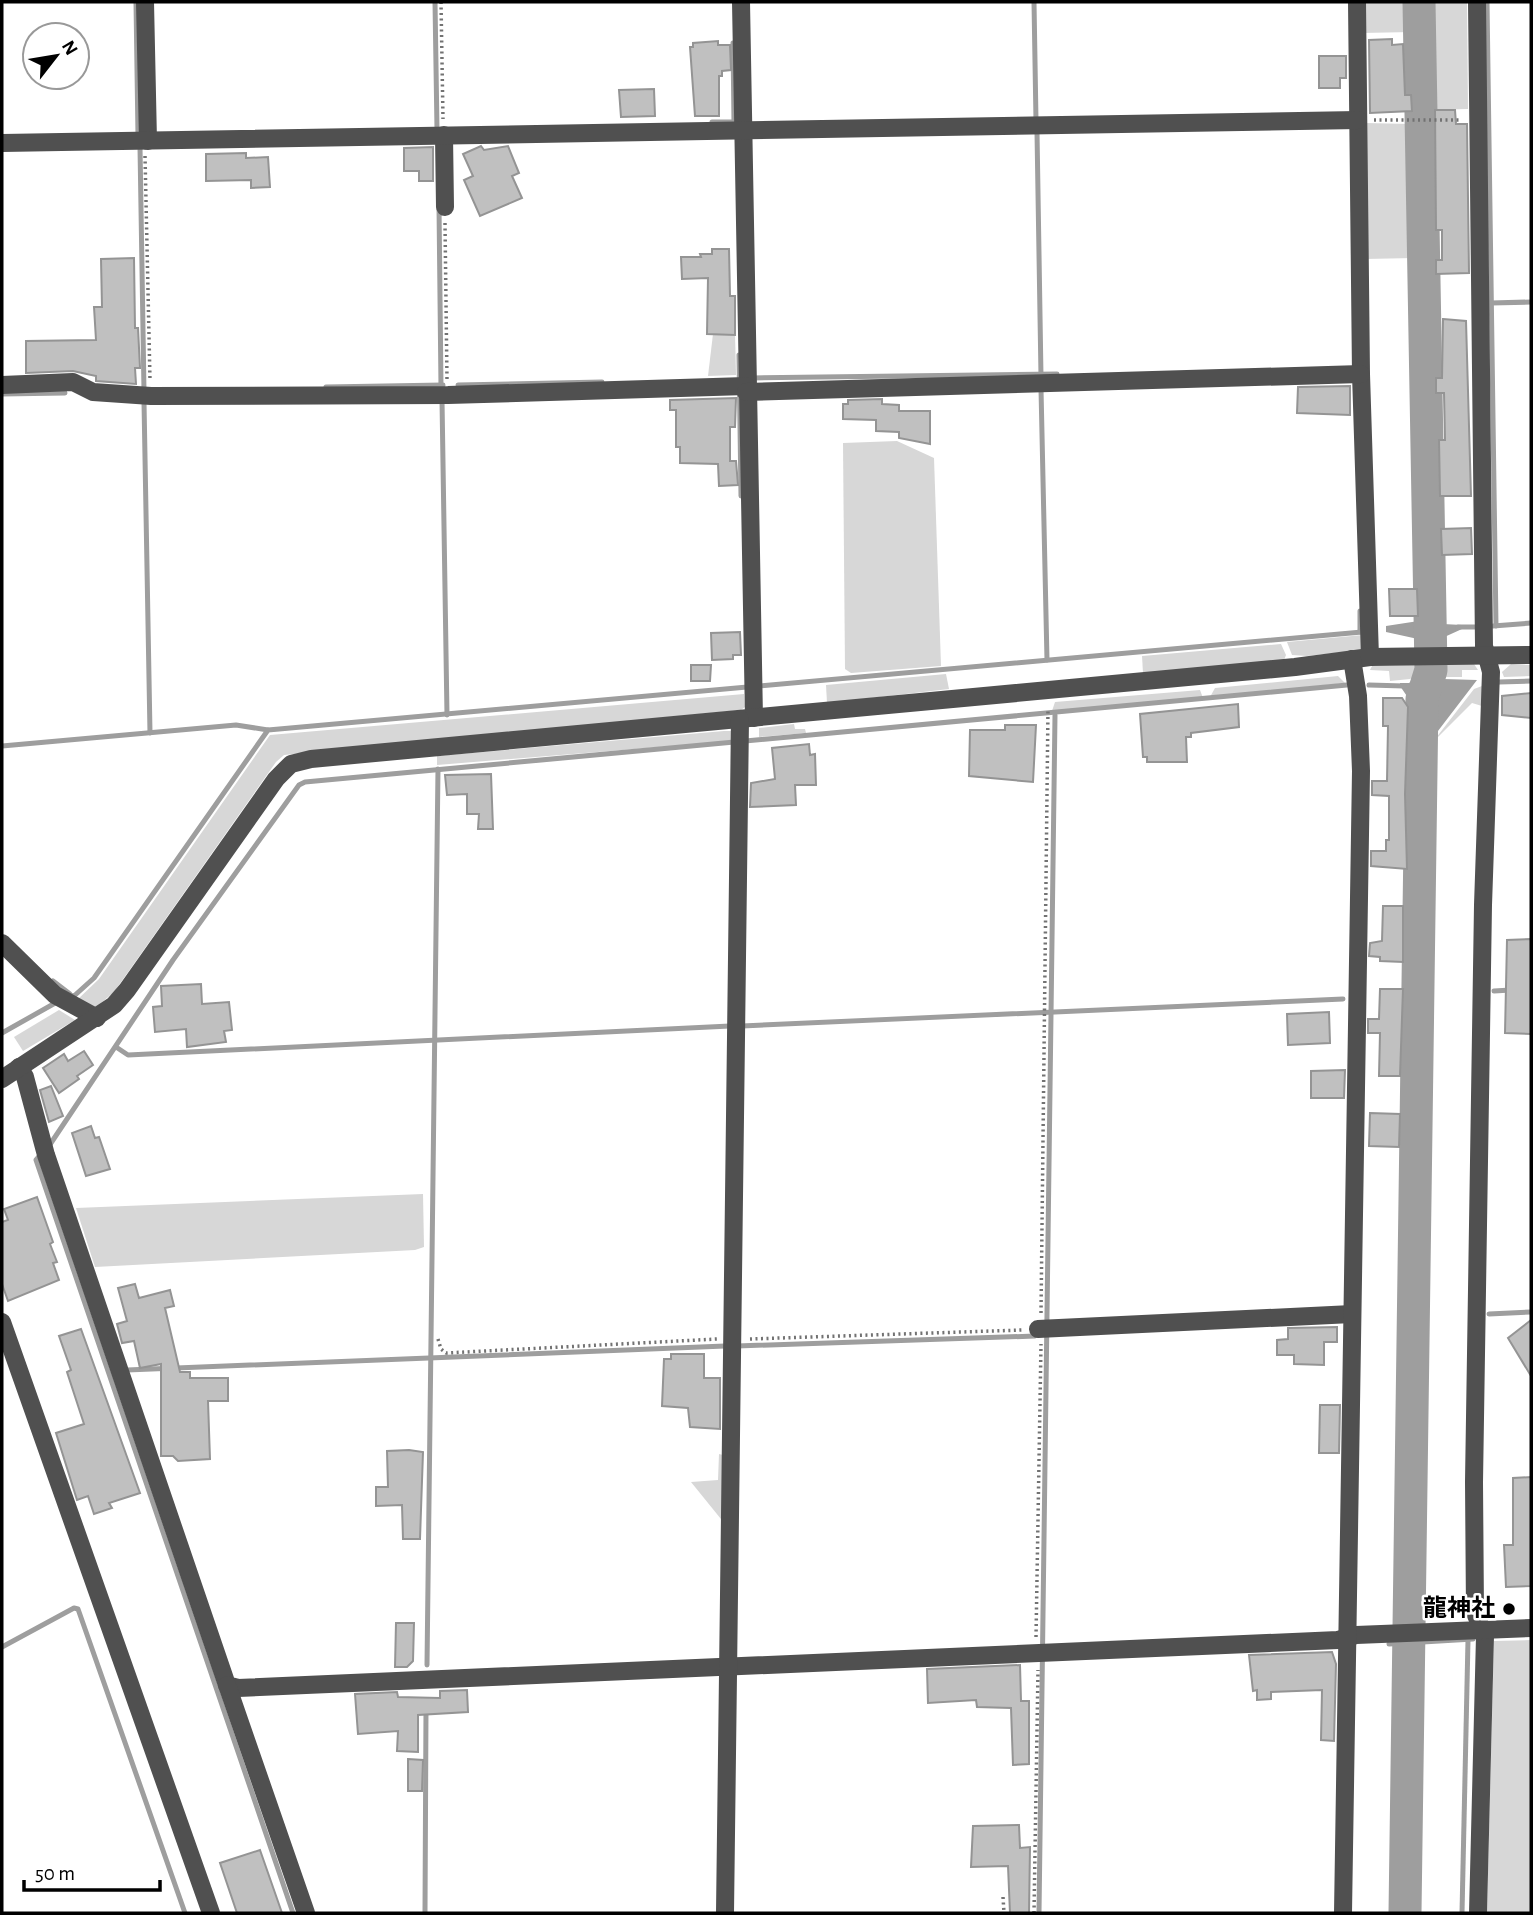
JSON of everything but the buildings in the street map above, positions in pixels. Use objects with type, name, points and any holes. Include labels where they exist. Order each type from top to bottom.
[{"type":"street","points":[[145,2],[146,141]]},
{"type":"street","points":[[725,1913],[728,1667],[739,1339],[740,743],[752,688],[744,385],[741,2]]},
{"type":"street","points":[[1343,1913],[1361,771],[1358,696],[1361,658],[1361,374],[1353,120],[1357,2]]},
{"type":"street","points":[[1477,2],[1484,627],[1486,655],[1491,672],[1483,905],[1474,1474],[1475,1613],[1485,1636],[1478,1913]]},
{"type":"street","points":[[2,143],[1353,120]]},
{"type":"street","points":[[444,135],[444,207]]},
{"type":"street","points":[[2,384],[74,382],[93,392],[151,396],[447,395],[744,385],[1361,374]]},
{"type":"street","points":[[2,1079],[97,1018],[127,990],[276,779],[291,764],[311,758],[1295,667],[1361,658],[1531,655]]},
{"type":"street","points":[[2,943],[61,999],[97,1018]]},
{"type":"street","points":[[19,1068],[25,1077],[45,1150],[306,1913]]},
{"type":"street","points":[[1043,1329],[1352,1314]]},
{"type":"street","points":[[2,1322],[211,1913]]},
{"type":"street","points":[[229,1692],[238,1688],[1338,1640],[1347,1644],[1407,1633],[1531,1628]]},
{"type":"path","points":[[441,2],[444,135]]},
{"type":"path","points":[[1353,120],[1478,120]]},
{"type":"path","points":[[146,141],[151,396]]},
{"type":"path","points":[[444,207],[447,395]]},
{"type":"path","points":[[1034,1913],[1040,1655],[1048,710]]},
{"type":"path","points":[[438,1339],[441,1349],[446,1353],[739,1339],[1043,1329]]},
{"type":"path","points":[[1003,1897],[1004,1913]]},
{"type":"shaded area","points":[[1361,2],[1412,2],[1413,32],[1361,33]]},
{"type":"shaded area","points":[[1428,2],[1467,2],[1468,109],[1428,110]]},
{"type":"shaded area","points":[[1365,123],[1411,124],[1414,258],[1365,259]]},
{"type":"shaded area","points":[[735,333],[736,375],[708,376],[713,334]]},
{"type":"shaded area","points":[[897,441],[934,458],[941,666],[851,673],[845,669],[843,443]]},
{"type":"shaded area","points":[[1438,618],[1443,624],[1462,625],[1462,629],[1440,639],[1440,676],[1443,679],[1477,680],[1428,744],[1414,743],[1413,705],[1400,683],[1409,683],[1424,675],[1418,639],[1386,632],[1386,626]]},
{"type":"shaded area","points":[[1363,635],[1362,650],[1307,656],[1292,655],[1287,642]]},
{"type":"shaded area","points":[[1281,644],[1286,655],[1284,660],[1143,673],[1142,656]]},
{"type":"shaded area","points":[[1443,664],[1474,664],[1478,670],[1462,670],[1462,677],[1445,677]]},
{"type":"shaded area","points":[[1511,664],[1531,665],[1531,676],[1504,677],[1502,672]]},
{"type":"shaded area","points":[[1420,665],[1421,673],[1410,679],[1390,681],[1389,671],[1370,670],[1372,666]]},
{"type":"shaded area","points":[[946,674],[949,689],[827,703],[826,685]]},
{"type":"shaded area","points":[[1338,676],[1345,683],[1210,697],[1215,688]]},
{"type":"shaded area","points":[[1482,686],[1482,706],[1472,703],[1432,743],[1474,689]]},
{"type":"shaded area","points":[[1200,690],[1203,698],[1052,711],[1055,702]]},
{"type":"shaded area","points":[[744,694],[745,707],[741,710],[284,755],[276,762],[114,992],[94,1009],[77,1000],[99,979],[270,735]]},
{"type":"shaded area","points":[[794,724],[795,729],[805,729],[806,733],[759,737],[759,728]]},
{"type":"shaded area","points":[[731,731],[733,741],[437,765],[437,756]]},
{"type":"shaded area","points":[[59,1010],[75,1020],[23,1051],[14,1037]]},
{"type":"shaded area","points":[[423,1194],[424,1247],[415,1250],[95,1267],[76,1208]]},
{"type":"shaded area","points":[[719,1454],[723,1455],[725,1524],[691,1482],[718,1480]]},
{"type":"shaded area","points":[[1531,1640],[1531,1913],[1487,1913],[1494,1641]]},
{"type":"waterway","points":[[136,2],[138,136]]},
{"type":"waterway","points":[[435,2],[437,130]]},
{"type":"waterway","points":[[1034,2],[1036,121]]},
{"type":"waterway","points":[[1405,1913],[1422,699],[1431,670],[1419,2]]},
{"type":"waterway","points":[[1487,2],[1496,626]]},
{"type":"waterway","points":[[733,43],[734,123]]},
{"type":"waterway","points":[[712,122],[736,122]]},
{"type":"waterway","points":[[1037,132],[1041,376]]},
{"type":"waterway","points":[[140,147],[144,391]]},
{"type":"waterway","points":[[439,206],[441,387]]},
{"type":"waterway","points":[[1491,303],[1531,302]]},
{"type":"waterway","points":[[739,355],[741,496]]},
{"type":"waterway","points":[[752,378],[1057,374]]},
{"type":"waterway","points":[[458,385],[602,382]]},
{"type":"waterway","points":[[326,387],[443,385]]},
{"type":"waterway","points":[[1041,389],[1047,660]]},
{"type":"waterway","points":[[2,394],[65,393]]},
{"type":"waterway","points":[[442,400],[447,715]]},
{"type":"waterway","points":[[144,402],[150,733]]},
{"type":"waterway","points":[[1360,611],[1360,632]]},
{"type":"waterway","points":[[1493,626],[1531,623]]},
{"type":"waterway","points":[[1458,627],[1479,627]]},
{"type":"waterway","points":[[68,995],[74,996],[94,978],[268,730],[1362,632]]},
{"type":"waterway","points":[[1499,682],[1531,681]]},
{"type":"waterway","points":[[49,1146],[173,960],[299,785],[305,782],[1347,685]]},
{"type":"waterway","points":[[1369,685],[1404,686]]},
{"type":"waterway","points":[[1039,1913],[1055,715]]},
{"type":"waterway","points":[[2,746],[236,725],[268,730]]},
{"type":"waterway","points":[[427,1665],[438,769]]},
{"type":"waterway","points":[[53,981],[70,994]]},
{"type":"waterway","points":[[1494,991],[1511,990]]},
{"type":"waterway","points":[[742,1026],[1343,999]]},
{"type":"waterway","points":[[2,1033],[57,1002]]},
{"type":"waterway","points":[[116,1047],[128,1055],[730,1026]]},
{"type":"waterway","points":[[42,1153],[36,1160],[293,1913]]},
{"type":"waterway","points":[[1489,1314],[1531,1312]]},
{"type":"waterway","points":[[737,1346],[1035,1336]]},
{"type":"waterway","points":[[127,1370],[725,1346]]},
{"type":"waterway","points":[[2,1647],[74,1608],[78,1609],[185,1913]]},
{"type":"waterway","points":[[1389,1644],[1473,1639]]},
{"type":"waterway","points":[[1462,1913],[1468,1640]]},
{"type":"waterway","points":[[425,1913],[426,1709]]},
{"type":"place","name":"龍神社","points":[[1509,1609]]}]
